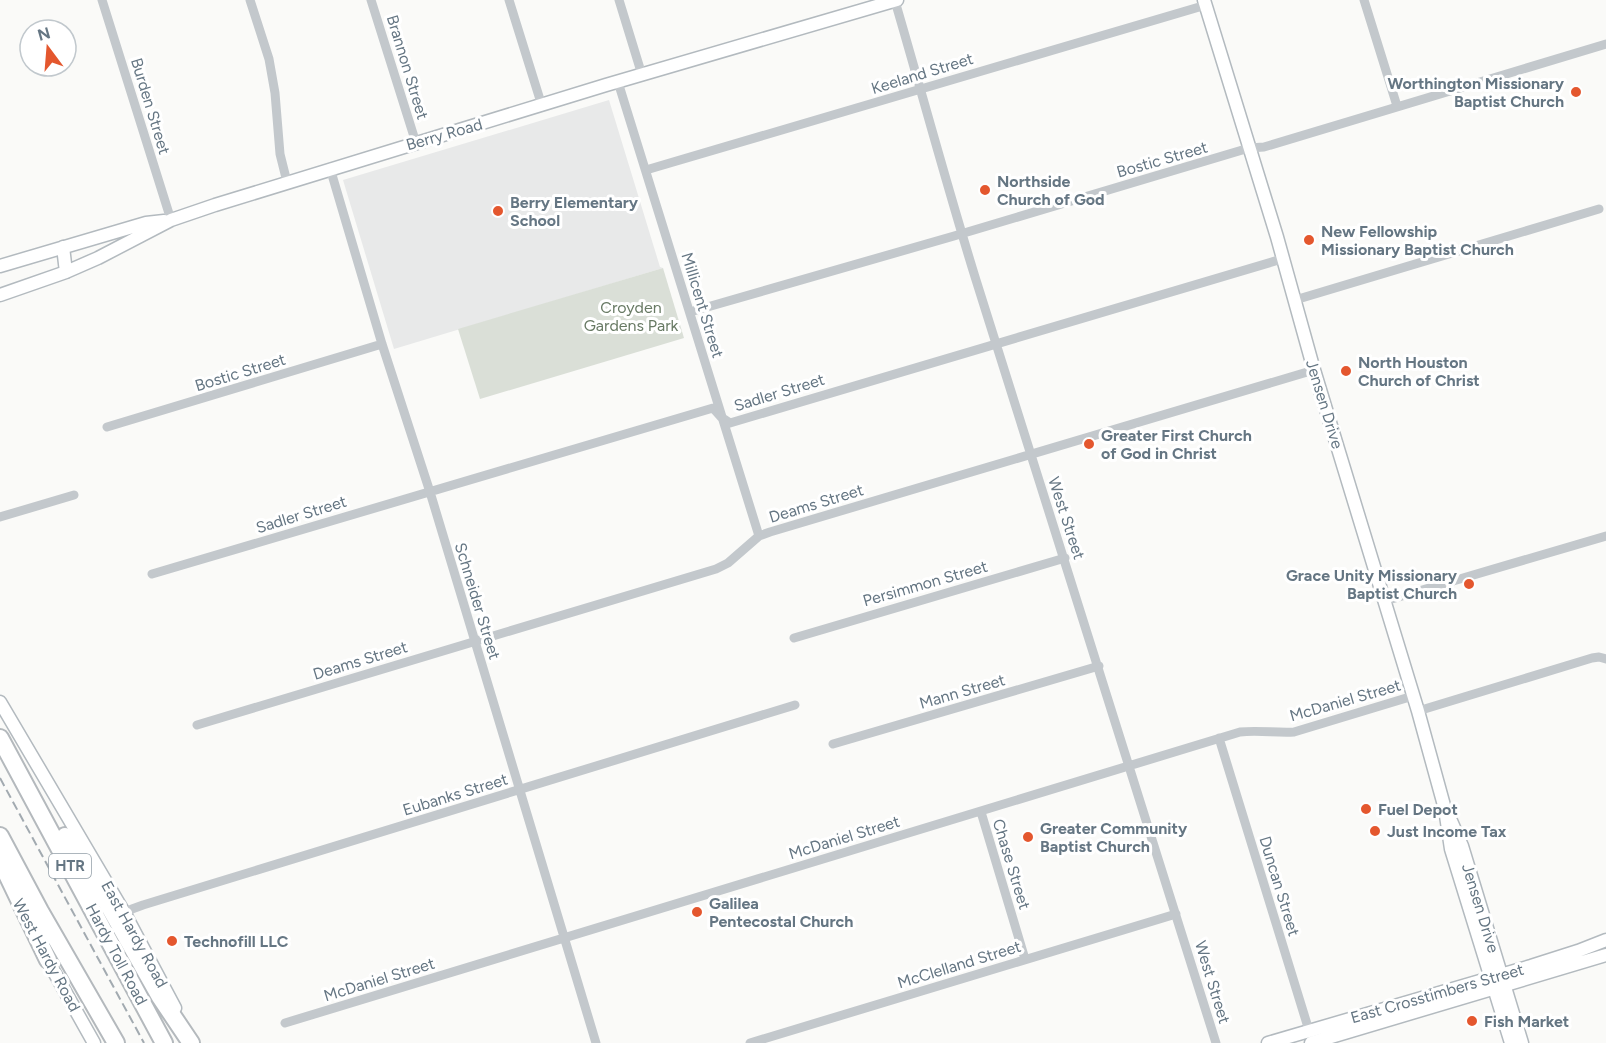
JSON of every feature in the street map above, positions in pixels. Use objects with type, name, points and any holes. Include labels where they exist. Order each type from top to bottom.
[{"type":"highway","name":"Hardy Toll Road","points":[[0,738],[164,1043]]},
{"type":"highway","points":[[9,755],[59,826],[107,903],[160,997],[193,1043]]},
{"type":"highway","name":"HTR","points":[[0,836],[116,1043]]},
{"type":"highway","points":[[0,860],[48,960]]},
{"type":"main road","name":"Berry Road","points":[[0,295],[66,272],[171,220],[216,204],[896,0]]},
{"type":"main road","name":"Jensen Drive","points":[[1205,3],[1418,711],[1445,809],[1462,846],[1462,865],[1498,982],[1522,1043]]},
{"type":"main road","points":[[0,266],[146,223],[171,220]]},
{"type":"main road","points":[[63,248],[66,272]]},
{"type":"main road","name":"East Hardy Road","points":[[0,702],[125,914],[193,1043]]},
{"type":"main road","name":"West Hardy Road","points":[[0,867],[4,880],[94,1043]]},
{"type":"main road","name":"East Crosstimbers Street","points":[[1498,982],[1606,940]]},
{"type":"main road","name":"East Crosstimbers Street","points":[[1268,1043],[1311,1039],[1373,1018],[1498,982],[1606,955]]},
{"type":"main road","name":"Jensen Drive","points":[[1498,982],[1510,1043]]},
{"type":"street","name":"Burden Street","points":[[102,0],[171,220]]},
{"type":"street","points":[[250,0],[269,59],[275,93],[280,154],[287,182]]},
{"type":"street","name":"Brannon Street","points":[[371,0],[416,143]]},
{"type":"street","points":[[509,0],[542,106]]},
{"type":"street","points":[[619,0],[642,75]]},
{"type":"street","name":"West Street","points":[[896,0],[975,278],[1216,1043]]},
{"type":"street","points":[[1364,0],[1397,106]]},
{"type":"street","name":"Keeland Street","points":[[646,170],[921,90],[1205,3]]},
{"type":"street","name":"Bostic Street","points":[[690,312],[1249,148],[1264,147],[1606,44]]},
{"type":"street","name":"Millicent Street","points":[[618,82],[759,536]]},
{"type":"street","name":"Schneider Street","points":[[330,168],[596,1043]]},
{"type":"street","points":[[1295,300],[1599,209]]},
{"type":"street","name":"Sadler Street","points":[[152,574],[713,408],[730,423],[1282,260]]},
{"type":"street","name":"Bostic Street","points":[[107,427],[382,345]]},
{"type":"street","name":"Deams Street","points":[[197,725],[716,569],[728,563],[759,536],[781,528],[1314,370]]},
{"type":"street","points":[[0,517],[74,495]]},
{"type":"street","points":[[1385,601],[1606,536]]},
{"type":"street","name":"Persimmon Street","points":[[794,638],[1065,558]]},
{"type":"street","name":"McDaniel Street","points":[[1418,711],[1592,658],[1606,659]]},
{"type":"street","name":"Mann Street","points":[[833,744],[1099,666]]},
{"type":"street","name":"McDaniel Street","points":[[285,1023],[1218,738],[1252,731],[1294,732],[1413,696]]},
{"type":"street","name":"Eubanks Street","points":[[125,914],[142,904],[795,705]]},
{"type":"street","name":"Duncan Street","points":[[1218,738],[1311,1039]]},
{"type":"street","name":"Chase Street","points":[[981,812],[1025,959]]},
{"type":"street","name":"McClelland Street","points":[[750,1043],[1176,914]]},
{"type":"shaded area","name":"Berry Elementary School","points":[[609,100],[660,267],[663,268],[394,349],[343,180]]},
{"type":"green space","name":"Croyden Gardens Park","points":[[663,268],[684,338],[480,399],[458,329]]},
{"type":"railway","points":[[0,778],[144,1043]]},
{"type":"place","name":"Worthington Missionary Baptist Church","points":[[1576,92]]},
{"type":"place","name":"Northside Church of God","points":[[985,190]]},
{"type":"place","name":"Berry Elementary School","points":[[498,211]]},
{"type":"place","name":"New Fellowship Missionary Baptist Church","points":[[1309,240]]},
{"type":"place","name":"North Houston Church of Christ","points":[[1346,371]]},
{"type":"place","name":"Greater First Church of God in Christ","points":[[1089,444]]},
{"type":"place","name":"Grace Unity Missionary Baptist Church","points":[[1469,584]]},
{"type":"place","name":"Fuel Depot","points":[[1366,809]]},
{"type":"place","name":"Just Income Tax","points":[[1375,831]]},
{"type":"place","name":"Greater Community Baptist Church","points":[[1028,837]]},
{"type":"place","name":"Galilea Pentecostal Church","points":[[697,912]]},
{"type":"place","name":"Technofill LLC","points":[[172,941]]},
{"type":"place","name":"Fish Market","points":[[1472,1021]]}]
